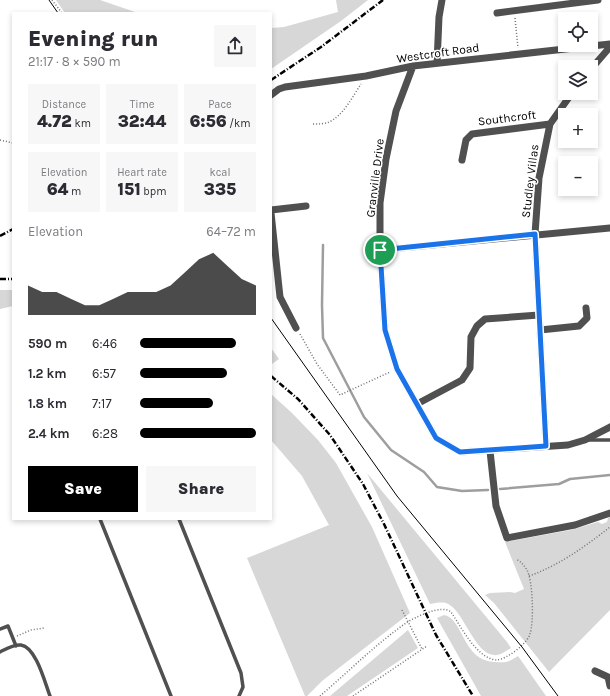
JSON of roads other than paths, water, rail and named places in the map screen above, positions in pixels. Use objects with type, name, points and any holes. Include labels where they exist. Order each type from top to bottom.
[{"type":"street","points":[[437,63],[439,17],[442,0]]},
{"type":"street","points":[[497,13],[598,0]]},
{"type":"street","name":"Westcroft Road","points":[[272,93],[285,87],[366,76],[413,66],[610,44]]},
{"type":"street","points":[[598,60],[610,47]]},
{"type":"street","name":"Granville Drive","points":[[413,66],[396,111],[386,159],[380,203],[380,250],[385,330],[397,369],[436,438],[460,452],[568,445],[585,440],[610,427]]},
{"type":"street","name":"Studley Villas","points":[[546,446],[535,234],[540,178],[550,124],[567,100]]},
{"type":"street","name":"Southcroft","points":[[462,160],[466,140],[472,134],[550,124]]},
{"type":"street","points":[[272,212],[306,206]]},
{"type":"street","points":[[272,221],[280,297],[296,328]]},
{"type":"street","points":[[380,250],[610,228]]},
{"type":"street","points":[[540,330],[579,326],[587,318],[586,308]]},
{"type":"street","points":[[417,404],[462,380],[470,368],[471,337],[476,326],[485,319],[539,315]]},
{"type":"street","points":[[490,451],[496,506],[507,538],[575,526],[603,519],[610,513]]},
{"type":"street","points":[[595,672],[609,676],[610,686]]},
{"type":"lane","points":[[585,440],[610,440]]},
{"type":"lane","points":[[100,520],[171,696]]},
{"type":"lane","points":[[179,520],[241,672],[243,687],[239,696]]},
{"type":"lane","points":[[0,629],[8,626],[16,646]]},
{"type":"lane","points":[[0,652],[20,645],[29,648],[36,660],[50,696]]},
{"type":"waterway","points":[[323,245],[323,338],[364,417],[391,450],[424,472],[437,487],[462,491],[488,490]]},
{"type":"waterway","points":[[500,489],[559,484],[570,479],[610,475]]},
{"type":"tram line","points":[[49,0],[57,12]]},
{"type":"tram line","points":[[272,319],[397,496],[522,647],[558,696]]},
{"type":"railway","points":[[272,79],[321,47],[383,0]]},
{"type":"railway","points":[[0,236],[12,230]]},
{"type":"railway","points":[[0,279],[12,279]]},
{"type":"railway","points":[[272,377],[298,399],[330,435],[363,484],[384,524],[436,635],[473,696]]}]
